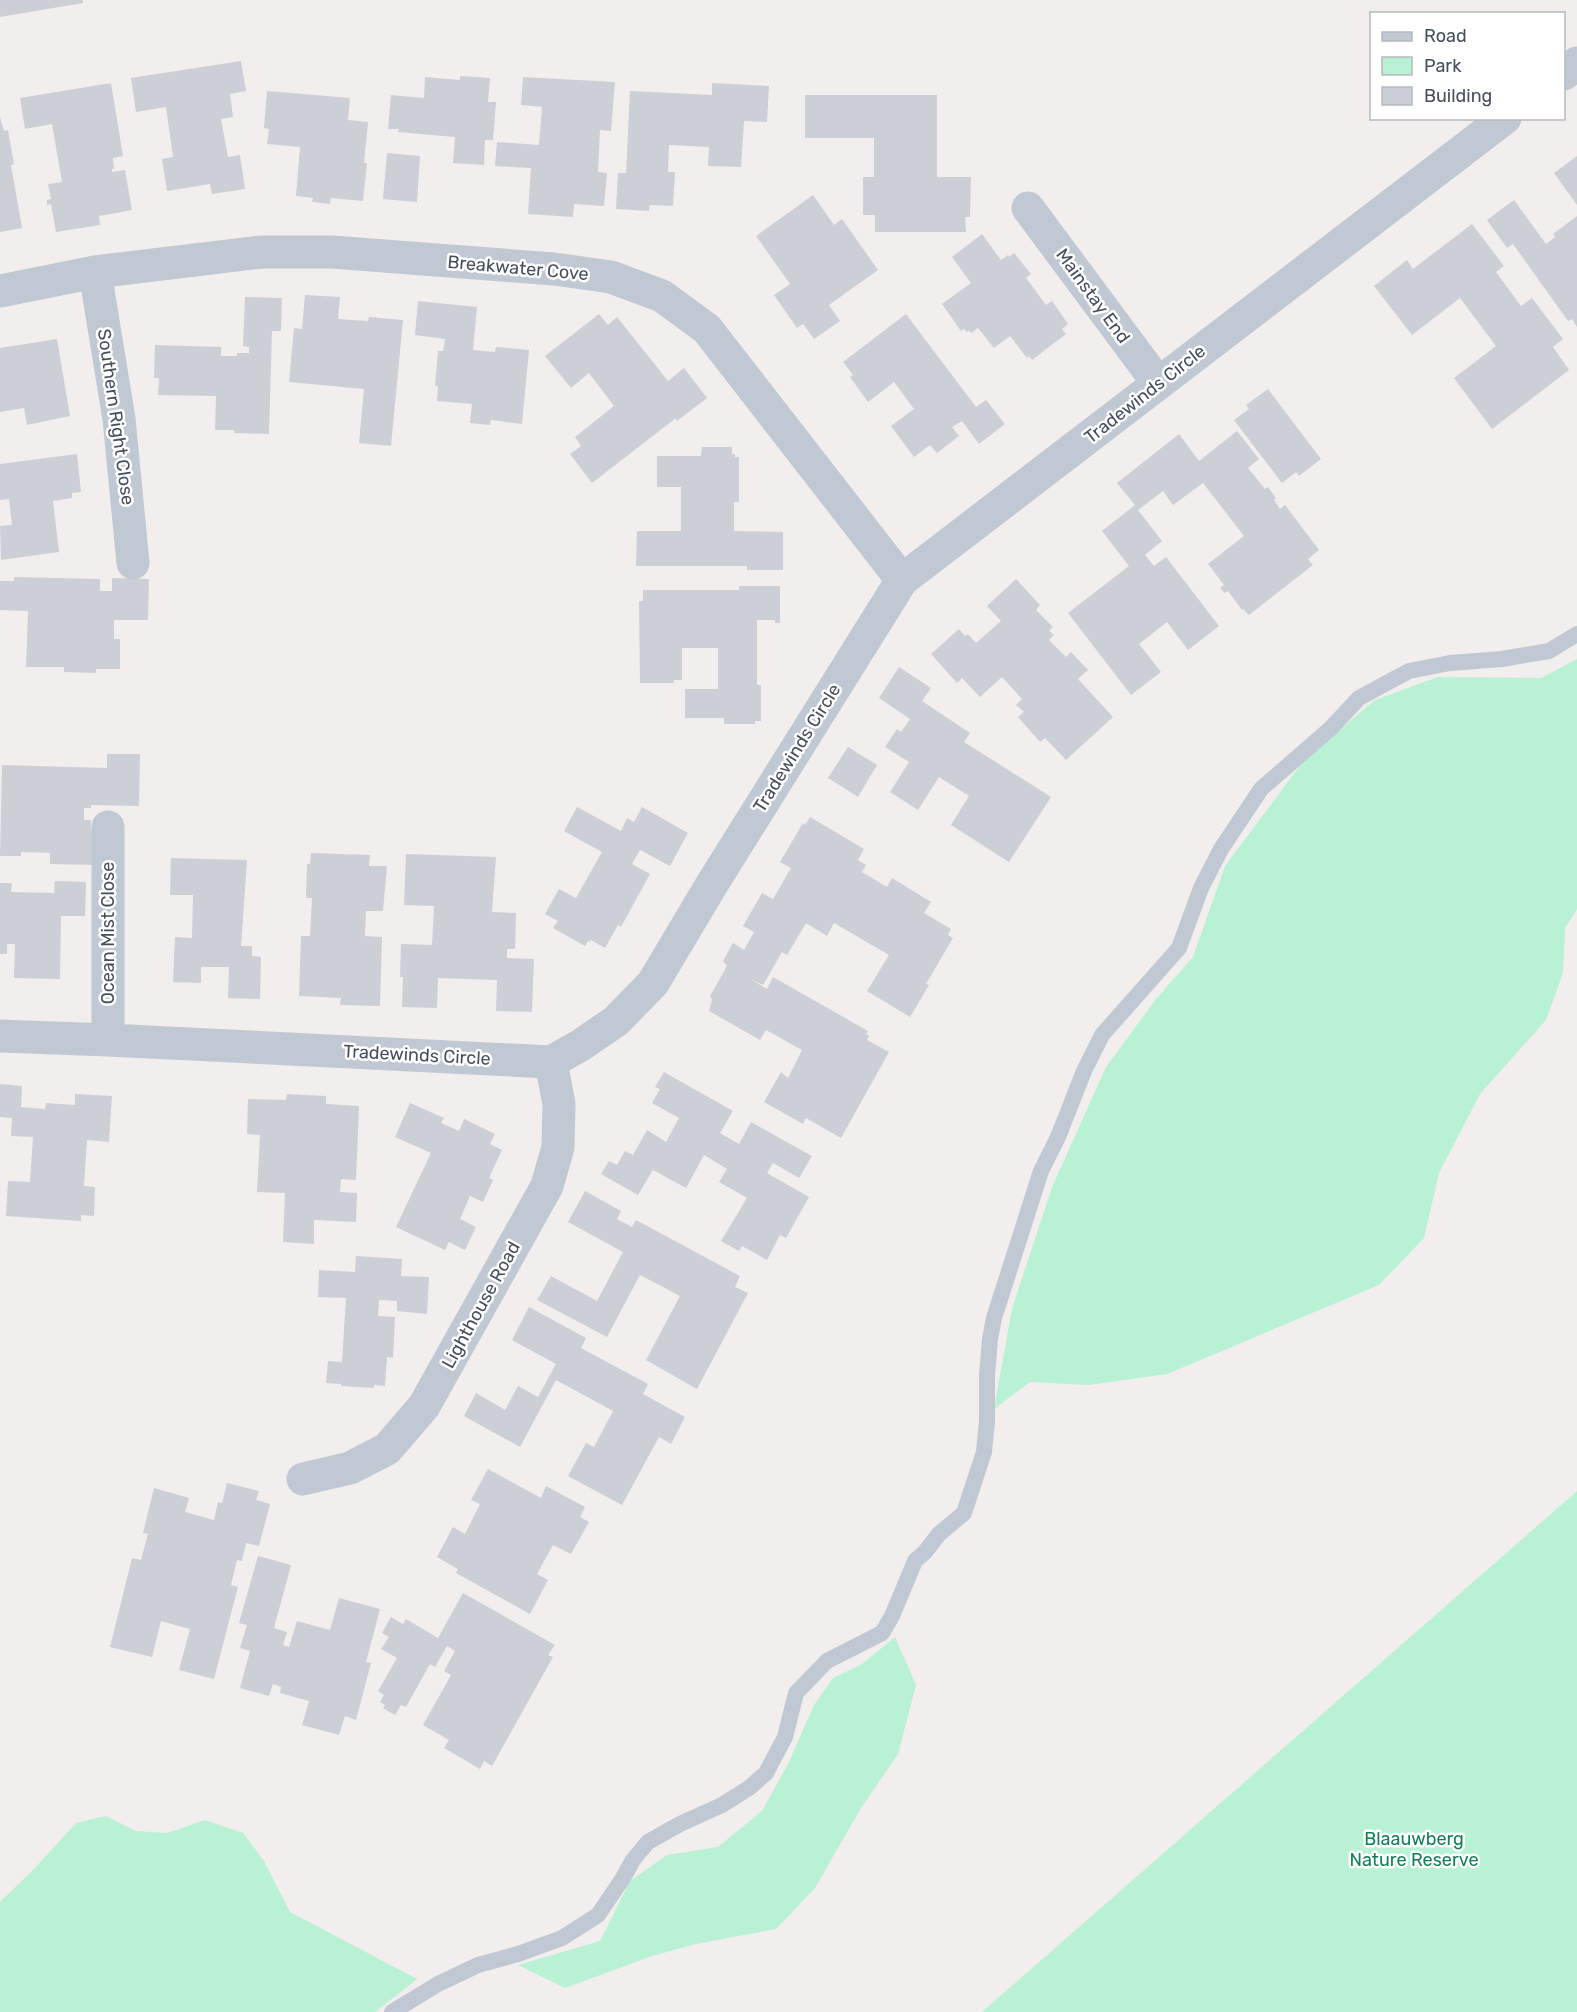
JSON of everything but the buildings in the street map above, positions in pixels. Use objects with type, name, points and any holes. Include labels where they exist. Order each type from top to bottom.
[{"type":"street","points":[[1565,72],[1577,63]]},
{"type":"street","name":"Tradewinds Circle","points":[[0,1036],[551,1062],[580,1045],[616,1021],[653,983],[902,580],[1502,120]]},
{"type":"street","name":"Mainstay End","points":[[1028,208],[1158,383]]},
{"type":"street","name":"Breakwater Cove","points":[[0,291],[95,272],[262,252],[332,252],[554,269],[611,277],[662,296],[707,329],[902,580]]},
{"type":"street","name":"Southern Right Close","points":[[95,272],[119,418],[133,563]]},
{"type":"street","name":"Ocean Mist Close","points":[[108,827],[108,1040]]},
{"type":"street","name":"Lighthouse Road","points":[[303,1479],[350,1468],[387,1449],[424,1406],[547,1186],[558,1147],[559,1104],[551,1062]]},
{"type":"lane","points":[[392,2012],[438,1984],[478,1965],[562,1938],[598,1915],[633,1860],[648,1842],[722,1804],[749,1788],[766,1773],[785,1737],[796,1693],[811,1676],[827,1661],[882,1633],[892,1616],[915,1561],[926,1552],[939,1534],[964,1513],[984,1452],[987,1375],[994,1318],[1041,1171],[1058,1137],[1084,1071],[1102,1035],[1179,948],[1201,888],[1221,849],[1261,789],[1331,728],[1359,698],[1409,671],[1450,663],[1502,659],[1549,651],[1577,634]]},
{"type":"green space","points":[[1577,659],[1577,909],[1565,928],[1563,973],[1546,1020],[1480,1094],[1439,1173],[1424,1238],[1379,1285],[1167,1374],[1089,1385],[1030,1382],[994,1409],[1012,1309],[1052,1187],[1106,1067],[1156,999],[1193,957],[1225,866],[1305,759],[1375,700],[1438,677],[1541,678]]},
{"type":"green space","name":"Blaauwberg Nature Reserve","points":[[1577,1491],[1577,2012],[982,2012]]},
{"type":"green space","points":[[895,1637],[916,1685],[898,1754],[861,1808],[815,1888],[776,1929],[696,1944],[652,1956],[565,1988],[518,1965],[600,1941],[630,1881],[667,1855],[718,1847],[762,1811],[788,1764],[814,1705],[833,1678],[862,1664]]},
{"type":"green space","points":[[106,1816],[136,1831],[167,1833],[205,1820],[243,1833],[264,1861],[290,1912],[417,1979],[375,2012],[0,2012],[0,1902],[76,1823]]}]
